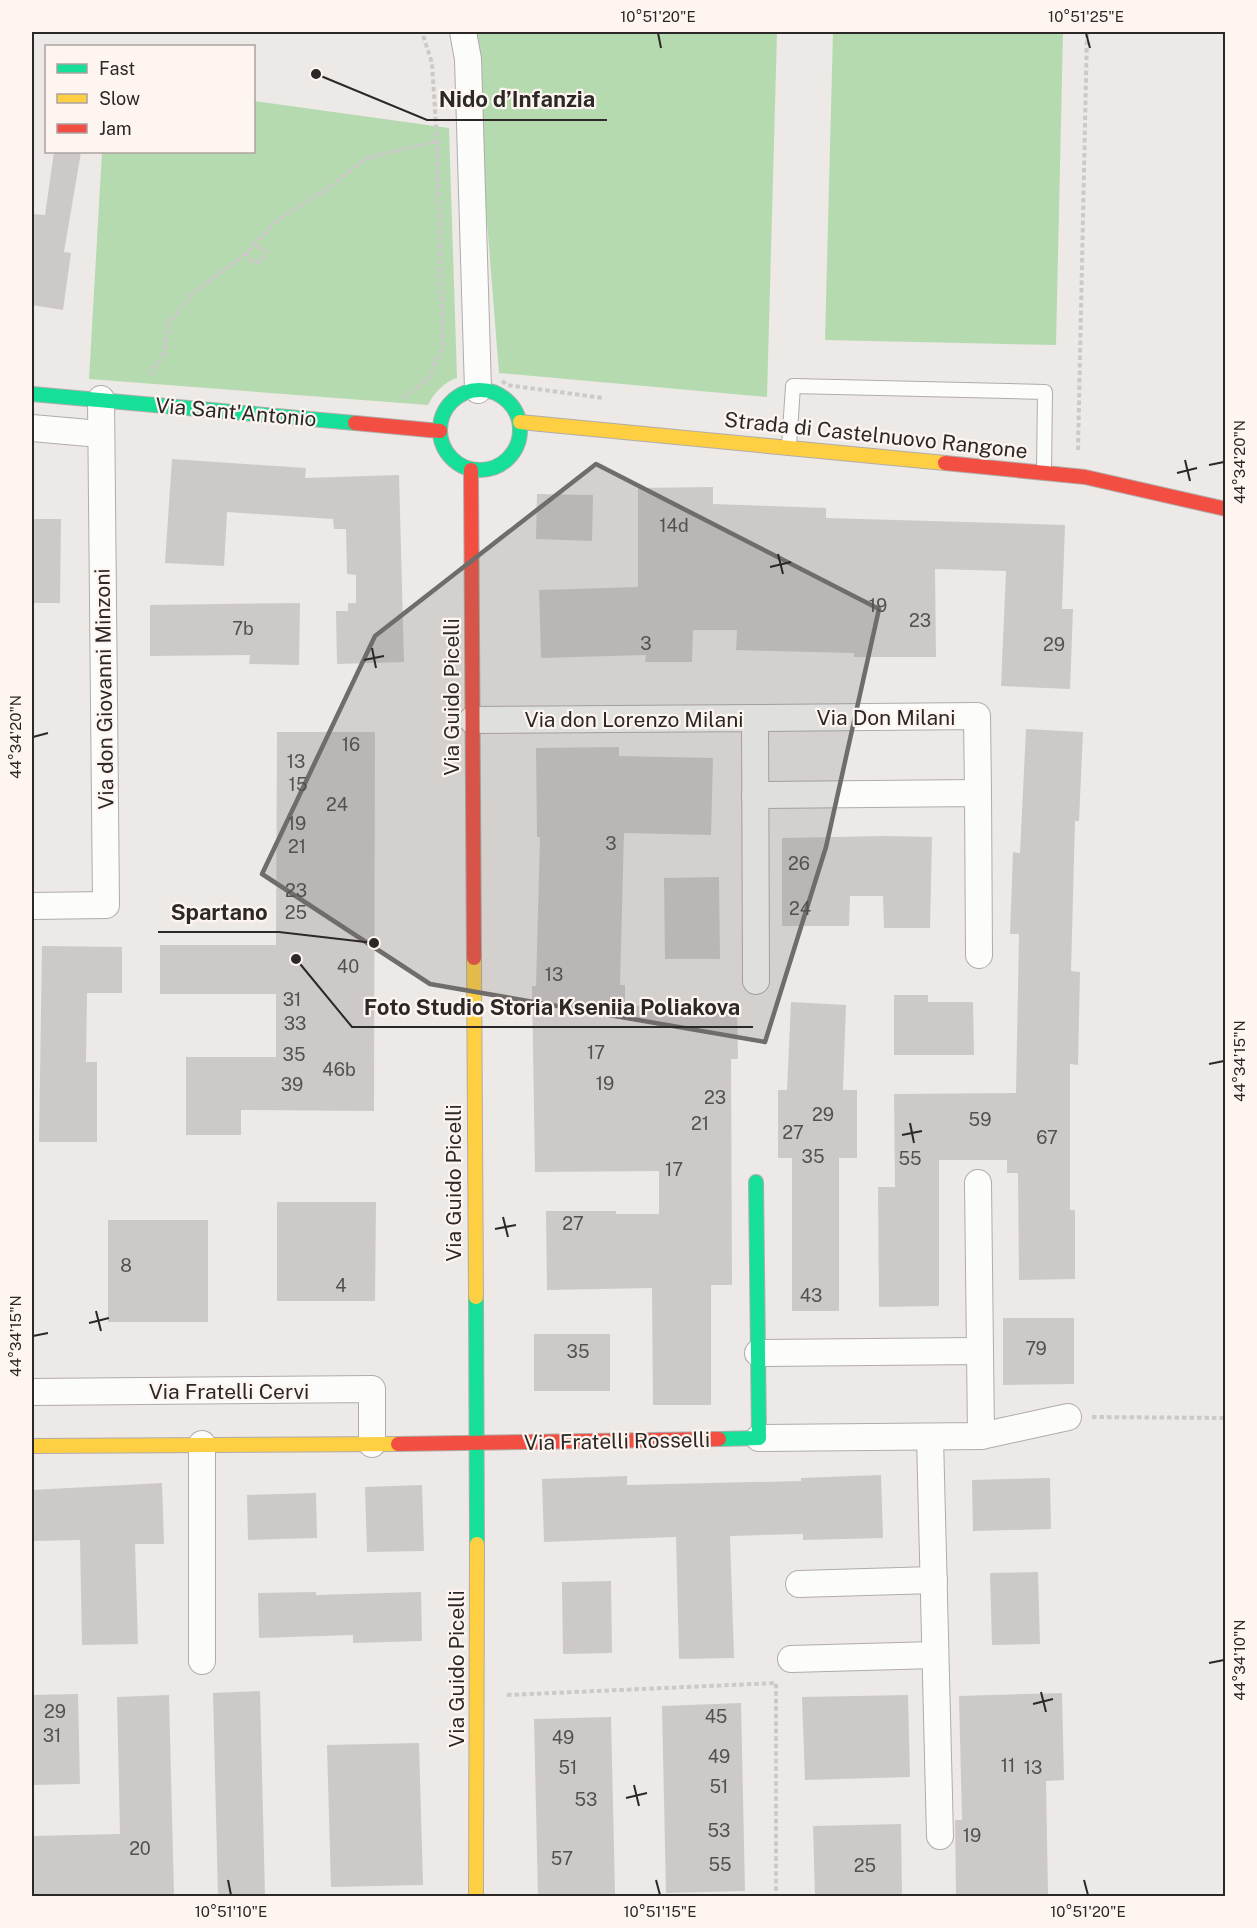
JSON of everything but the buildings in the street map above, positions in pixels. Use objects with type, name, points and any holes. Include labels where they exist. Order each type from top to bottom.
[{"type":"street","points":[[463,32],[468,59],[487,384],[516,411],[520,422],[520,435],[509,459],[497,467],[471,470],[461,466],[446,452],[440,431],[447,408],[455,399],[487,384]]},
{"type":"street","name":"Via Sant'Antonio","points":[[32,394],[440,431]]},
{"type":"street","name":"Via don Giovanni Minzoni","points":[[32,906],[106,905],[101,399]]},
{"type":"street","name":"Strada di Castelnuovo Rangone","points":[[520,422],[789,446],[1085,477],[1226,509]]},
{"type":"street","points":[[32,428],[100,434]]},
{"type":"street","name":"Via Guido Picelli","points":[[471,470],[478,1696],[476,1896]]},
{"type":"street","name":"Via Don Milani","points":[[755,718],[978,716],[978,793]]},
{"type":"street","name":"Via don Lorenzo Milani","points":[[472,720],[755,718],[756,981]]},
{"type":"street","points":[[755,795],[978,793],[979,955]]},
{"type":"street","points":[[756,1182],[759,1438]]},
{"type":"street","points":[[978,1183],[981,1436]]},
{"type":"street","points":[[758,1353],[980,1351]]},
{"type":"street","name":"Via Fratelli Cervi","points":[[32,1392],[372,1389],[372,1444]]},
{"type":"street","name":"Via Fratelli Rosselli","points":[[475,1444],[981,1436],[1068,1417]]},
{"type":"street","points":[[930,1437],[940,1836]]},
{"type":"street","points":[[202,1444],[202,1661]]},
{"type":"street","points":[[32,1446],[475,1444]]},
{"type":"street","points":[[799,1584],[934,1580]]},
{"type":"street","points":[[791,1659],[935,1655]]},
{"type":"lane","points":[[789,446],[793,386],[1045,392],[1044,472]]},
{"type":"path","points":[[400,399],[428,379],[443,347],[437,141],[432,63],[422,32]]},
{"type":"path","points":[[1078,450],[1087,32]]},
{"type":"path","points":[[148,377],[164,354],[168,324],[199,288],[246,253],[278,220],[331,186],[368,158],[437,141]]},
{"type":"path","points":[[246,253],[249,260],[256,263],[262,261],[265,250],[253,246]]},
{"type":"path","points":[[487,384],[507,384],[615,400]]},
{"type":"path","points":[[1068,1417],[1226,1418]]},
{"type":"path","points":[[497,1696],[776,1683],[776,1896]]},
{"type":"highlighted area","points":[[596,464],[879,609],[826,847],[765,1042],[430,984],[262,874],[375,636]]},
{"type":"green space","points":[[472,32],[777,32],[767,397],[499,373]]},
{"type":"green space","points":[[833,32],[1063,32],[1056,345],[825,340]]},
{"type":"green space","points":[[255,101],[449,128],[457,378],[440,388],[428,405],[89,379],[102,153],[255,153]]},
{"type":"traffic: fast","points":[[480,390],[495,393],[508,402],[517,415],[520,430],[517,445],[508,458],[495,467],[480,470],[465,467],[452,458],[443,445],[440,430],[443,415],[452,402],[465,393],[480,390]]},
{"type":"traffic: fast","points":[[32,394],[355,423]]},
{"type":"traffic: fast","points":[[719,1439],[759,1438],[756,1182]]},
{"type":"traffic: fast","points":[[476,1297],[477,1544]]},
{"type":"traffic: slow","points":[[520,422],[945,463]]},
{"type":"traffic: slow","points":[[474,958],[476,1297]]},
{"type":"traffic: slow","points":[[32,1446],[398,1444]]},
{"type":"traffic: slow","points":[[476,1896],[477,1544]]},
{"type":"traffic: jam","points":[[355,423],[440,431]]},
{"type":"traffic: jam","points":[[945,463],[1085,477],[1226,509]]},
{"type":"traffic: jam","points":[[471,470],[474,958]]},
{"type":"traffic: jam","points":[[398,1444],[719,1439]]},
{"type":"place","name":"Nido d’Infanzia","points":[[316,74]]},
{"type":"place","name":"Spartano","points":[[374,943]]},
{"type":"place","name":"Foto Studio Storia Kseniia Poliakova","points":[[296,959]]}]
